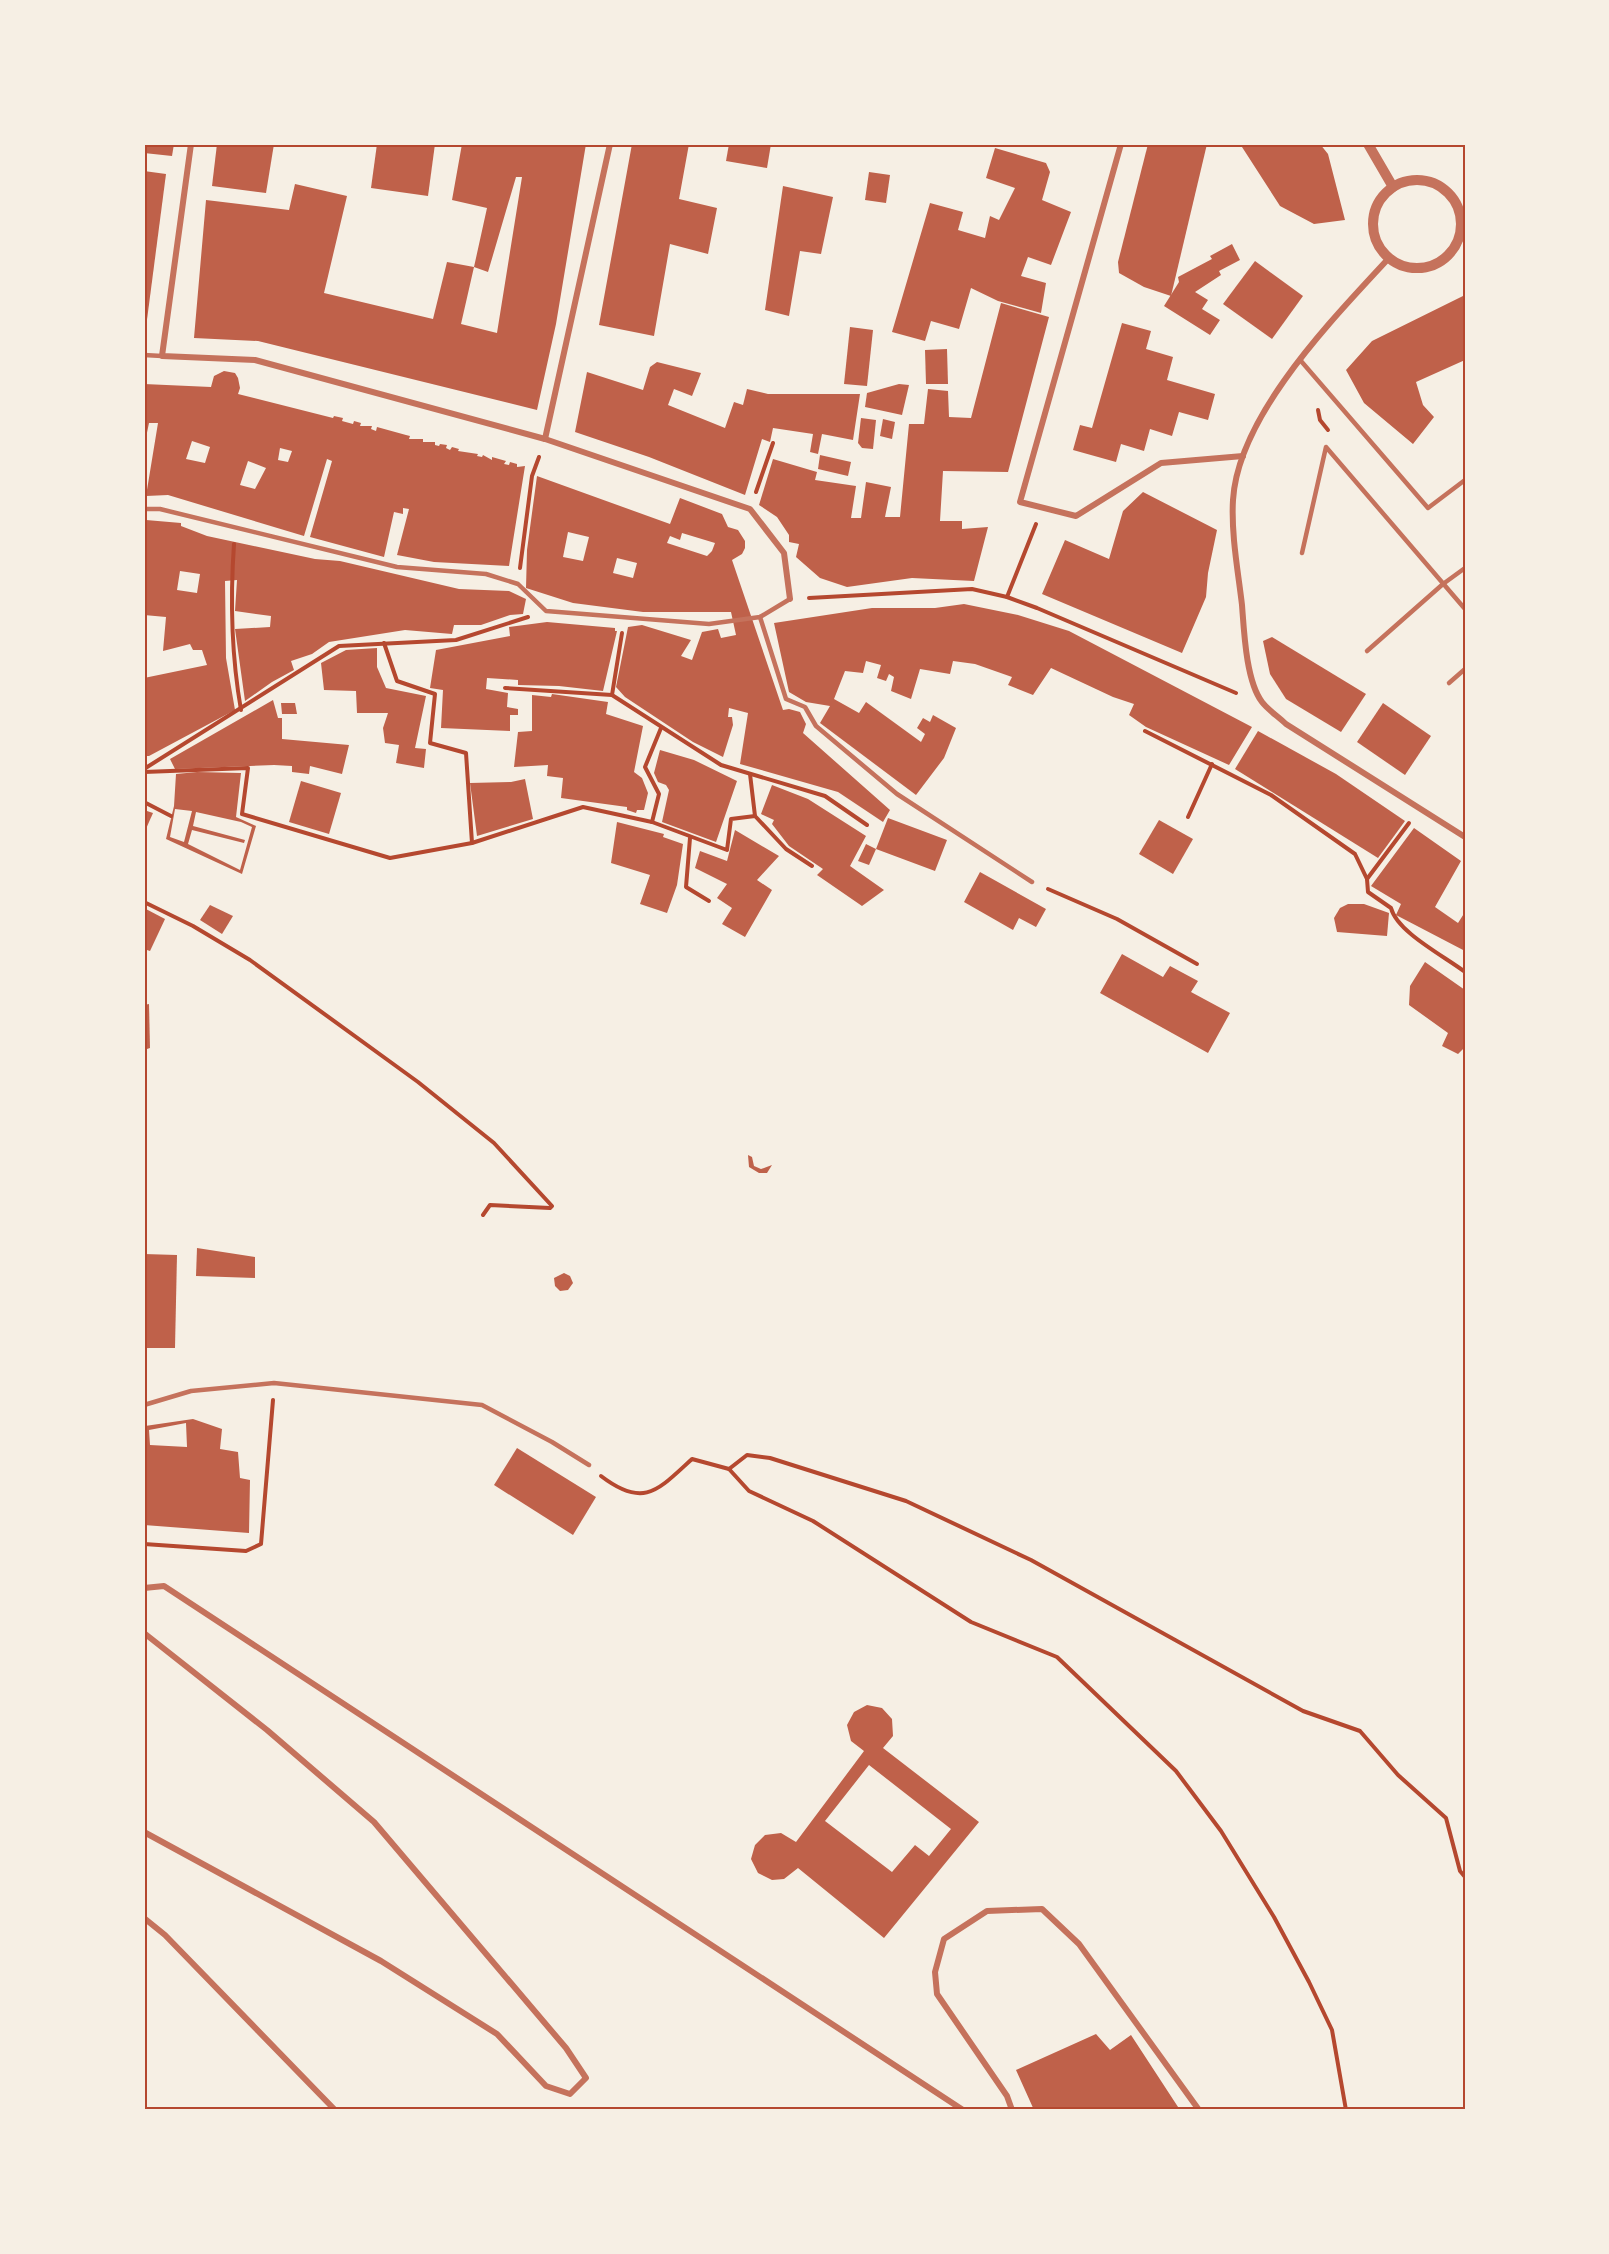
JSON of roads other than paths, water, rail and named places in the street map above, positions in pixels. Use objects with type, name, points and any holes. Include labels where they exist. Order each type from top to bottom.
[{"type":"street","points":[[191,144],[162,356],[255,360],[545,440],[750,509],[784,553],[790,599]]},
{"type":"street","points":[[545,440],[610,144]]},
{"type":"street","points":[[1121,144],[1020,502],[1076,516],[1161,463],[1243,456]]},
{"type":"street","points":[[1368,144],[1393,187]]},
{"type":"street","points":[[1420,180],[1446,190],[1458,207],[1463,228],[1456,246],[1443,261],[1425,268],[1405,268],[1388,258],[1378,246],[1373,230],[1374,213],[1381,198],[1393,187],[1406,181],[1420,180]]},
{"type":"street","points":[[1388,258],[1334,318],[1263,412],[1243,456],[1233,499],[1236,546],[1251,674],[1262,702],[1286,724],[1465,837]]},
{"type":"street","points":[[144,1588],[164,1586],[963,2110]]},
{"type":"street","points":[[144,1633],[267,1730],[374,1822],[567,2048],[586,2078],[570,2094],[546,2086],[497,2034],[381,1961],[144,1832]]},
{"type":"street","points":[[1012,2110],[1007,2096],[937,1994],[935,1972],[944,1939],[987,1911],[1042,1909],[1078,1944],[1171,2068],[1199,2110]]},
{"type":"street","points":[[144,1918],[165,1935],[335,2110]]},
{"type":"lane","points":[[144,355],[162,356]]},
{"type":"lane","points":[[1301,361],[1428,508],[1465,480]]},
{"type":"lane","points":[[1302,553],[1326,447],[1465,609]]},
{"type":"lane","points":[[144,509],[160,510],[397,567],[486,574],[518,584],[546,611],[709,624],[760,616],[790,599]]},
{"type":"lane","points":[[1368,651],[1443,584],[1465,568]]},
{"type":"lane","points":[[760,616],[786,699],[805,707],[816,726],[897,794],[1032,882]]},
{"type":"lane","points":[[1449,683],[1465,669]]},
{"type":"lane","points":[[144,1405],[191,1391],[274,1383],[482,1405],[552,1442],[588,1465]]}]
